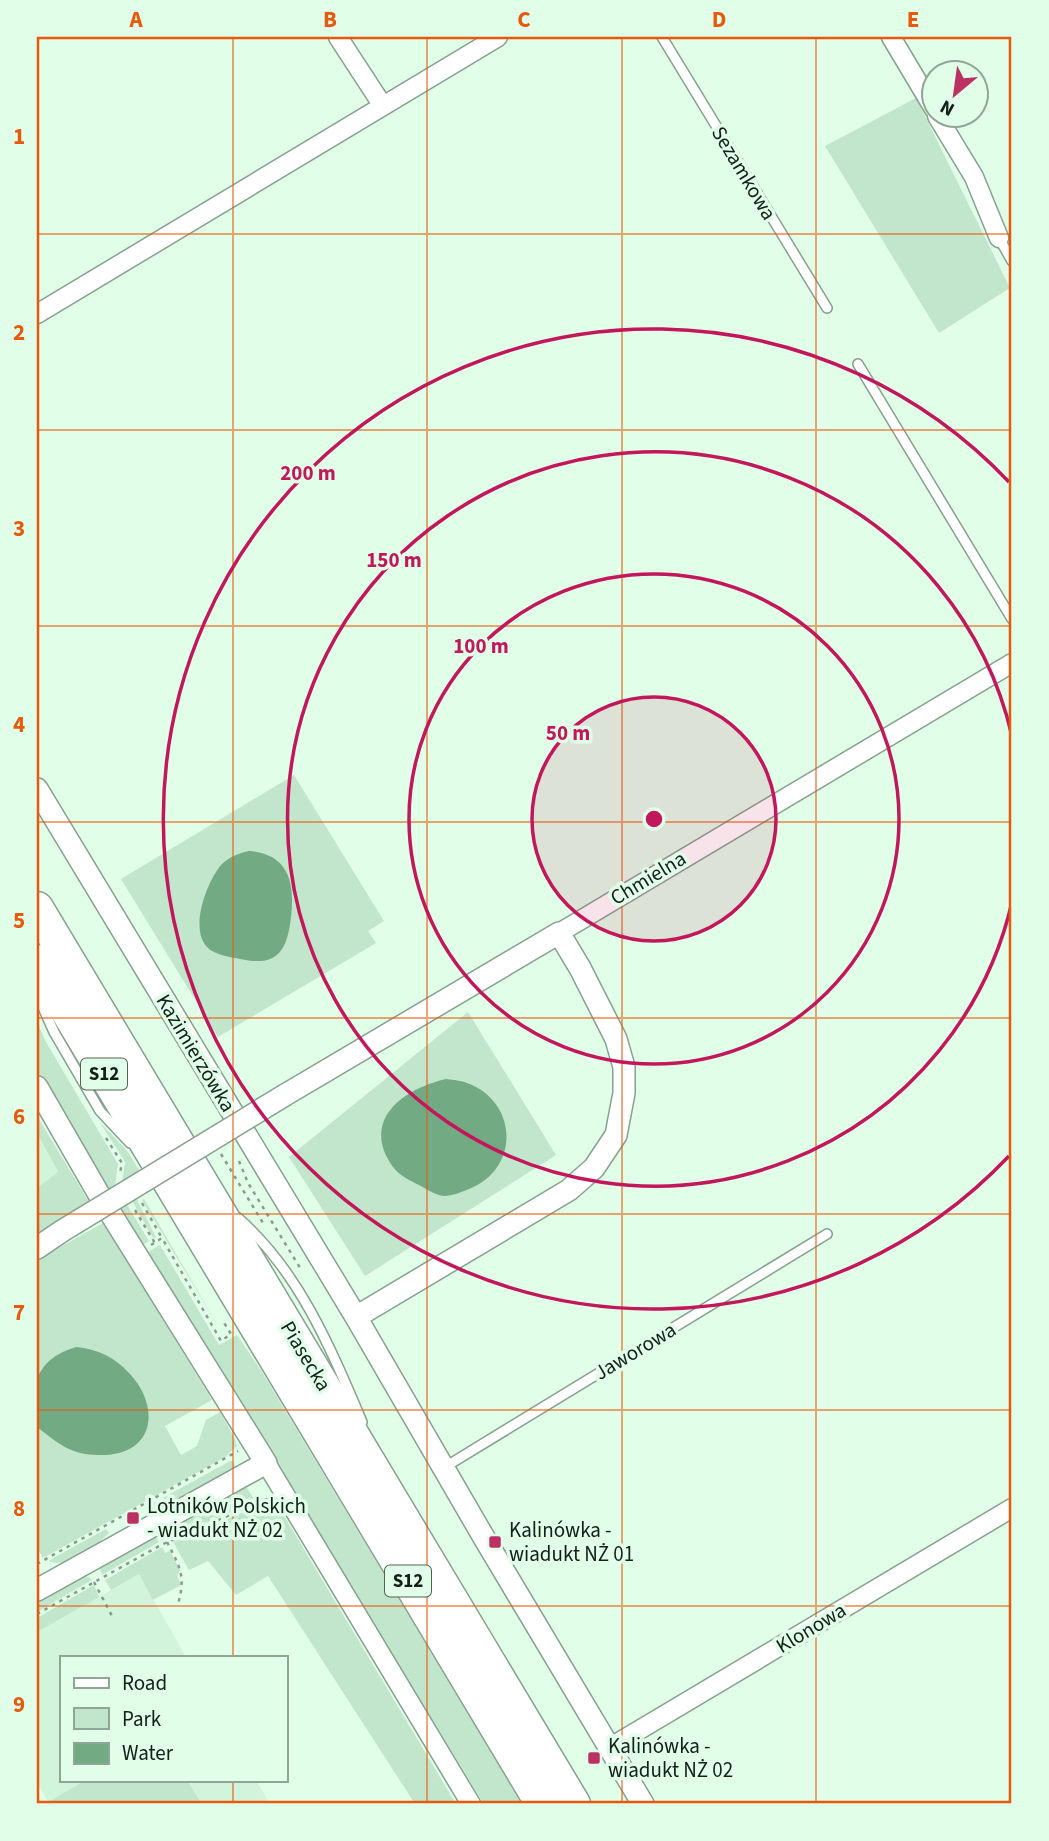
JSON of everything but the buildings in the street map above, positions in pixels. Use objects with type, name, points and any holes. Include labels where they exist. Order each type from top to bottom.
[{"type":"highway","name":"Piasecka","points":[[37,908],[574,1804]]},
{"type":"highway","name":"Piasecka","points":[[37,961],[542,1804]]},
{"type":"street","points":[[338,37],[383,106]]},
{"type":"street","points":[[37,314],[498,37]]},
{"type":"street","points":[[891,37],[920,87]]},
{"type":"street","points":[[945,130],[974,177],[999,238]]},
{"type":"street","name":"Chmielna","points":[[37,1248],[285,1096],[1012,663]]},
{"type":"street","name":"Kazimierzówka","points":[[37,789],[356,1317],[643,1804]]},
{"type":"street","points":[[356,1317],[569,1190],[594,1168],[615,1135],[624,1093],[624,1067],[616,1039],[559,933]]},
{"type":"street","points":[[37,1087],[101,1198],[266,1463],[471,1804]]},
{"type":"street","points":[[39,1577],[266,1463]]},
{"type":"street","name":"Klonowa","points":[[610,1748],[1012,1508]]},
{"type":"lane","name":"Sezamkowa","points":[[662,37],[827,308]]},
{"type":"lane","points":[[999,238],[1012,261]]},
{"type":"lane","points":[[858,364],[1012,619]]},
{"type":"lane","points":[[37,994],[54,1032],[100,1111],[135,1148]]},
{"type":"lane","points":[[144,1157],[171,1187]]},
{"type":"lane","name":"Jaworowa","points":[[443,1468],[827,1234]]},
{"type":"path","points":[[241,1187],[248,1183],[304,1275]]},
{"type":"path","points":[[139,1198],[222,1340],[231,1335],[217,1311]]},
{"type":"path","points":[[133,1207],[155,1243],[162,1238]]},
{"type":"path","points":[[39,1577],[235,1455],[240,1445]]},
{"type":"path","points":[[37,1614],[167,1542],[270,1497],[274,1498]]},
{"type":"path","points":[[167,1542],[181,1569],[183,1584],[178,1604]]},
{"type":"path","points":[[94,1582],[112,1616]]},
{"type":"shaded area","points":[[37,1133],[58,1173],[37,1188]]},
{"type":"shaded area","points":[[139,1574],[185,1656],[60,1656],[60,1782],[83,1782],[48,1802],[37,1782],[37,1632]]},
{"type":"shaded area","points":[[188,1782],[257,1782],[270,1804],[202,1804]]},
{"type":"green space","points":[[916,98],[920,106],[920,130],[932,130],[1010,288],[939,333],[825,146]]},
{"type":"green space","points":[[294,775],[384,921],[368,931],[376,943],[218,1037],[121,879]]},
{"type":"green space","points":[[468,1012],[556,1155],[365,1276],[289,1157]]},
{"type":"green space","points":[[37,1022],[118,1164],[115,1185],[149,1241],[141,1246],[37,1073]]},
{"type":"green space","points":[[37,1116],[89,1202],[37,1235],[37,1188],[58,1172],[37,1133]]},
{"type":"green space","points":[[99,1121],[128,1152],[139,1170],[135,1173],[136,1198],[156,1237],[153,1238],[122,1183],[125,1162]]},
{"type":"green space","points":[[144,1199],[223,1334],[142,1200]]},
{"type":"green space","points":[[103,1223],[212,1400],[165,1426],[181,1455],[197,1446],[206,1420],[220,1412],[237,1446],[225,1457],[43,1558],[37,1548],[37,1260]]},
{"type":"green space","points":[[160,1245],[219,1345],[237,1335],[262,1372],[522,1804],[484,1804],[146,1253]]},
{"type":"green space","points":[[233,1461],[236,1468],[207,1486],[152,1509],[150,1505]]},
{"type":"green space","points":[[245,1485],[254,1499],[253,1503],[170,1538],[168,1532],[171,1525]]},
{"type":"green space","points":[[269,1501],[277,1504],[456,1804],[415,1804],[268,1576],[236,1595],[208,1561],[189,1570],[173,1542]]},
{"type":"green space","points":[[106,1529],[109,1533],[81,1556],[65,1562],[48,1561]]},
{"type":"green space","points":[[149,1537],[157,1538],[159,1542],[102,1575],[100,1570],[103,1562]]},
{"type":"green space","points":[[162,1547],[165,1553],[170,1551],[180,1570],[177,1576],[181,1585],[153,1600],[139,1574],[111,1590],[105,1580]]},
{"type":"green space","points":[[81,1575],[92,1580],[37,1612],[37,1603]]},
{"type":"green space","points":[[94,1585],[99,1597],[37,1632],[37,1618]]},
{"type":"green space","points":[[83,1782],[188,1782],[202,1804],[49,1804],[48,1802]]},
{"type":"water","points":[[249,851],[262,853],[281,864],[292,893],[287,939],[278,954],[263,961],[240,959],[214,952],[205,945],[201,935],[201,910],[215,873],[227,860]]},
{"type":"water","points":[[446,1079],[469,1084],[487,1095],[498,1107],[506,1137],[504,1153],[497,1167],[485,1180],[454,1195],[444,1196],[434,1193],[396,1170],[384,1150],[381,1135],[384,1122],[401,1099],[415,1090]]},
{"type":"water","points":[[76,1347],[98,1352],[117,1362],[139,1385],[145,1398],[148,1424],[144,1436],[123,1452],[106,1455],[78,1452],[59,1444],[37,1427],[37,1379],[53,1358]]},
{"type":"place","name":"Lotników Polskich - wiadukt NŻ 02","points":[[133,1518]]},
{"type":"place","name":"Kalinówka - wiadukt NŻ 01","points":[[495,1542]]},
{"type":"place","name":"Kalinówka - wiadukt NŻ 02","points":[[594,1758]]}]
